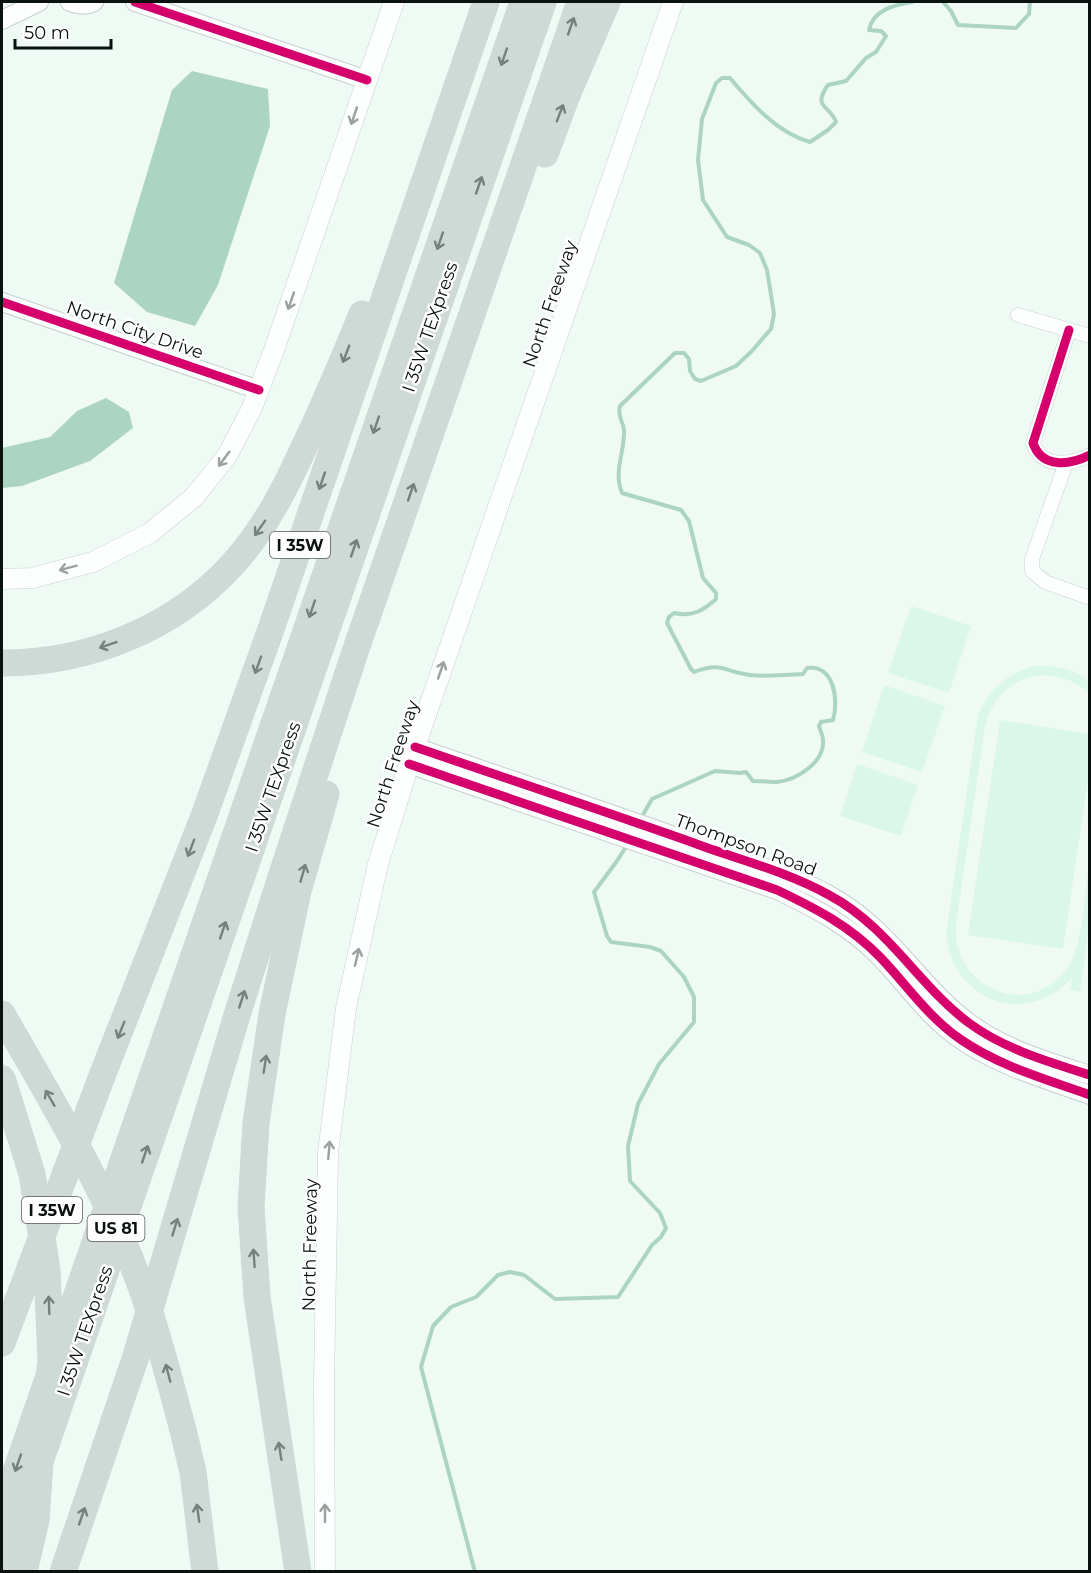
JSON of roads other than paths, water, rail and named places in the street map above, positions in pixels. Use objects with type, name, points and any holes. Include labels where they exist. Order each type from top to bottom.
[{"type":"highway","name":"I 35W TEXpress","points":[[2,1512],[523,2]]},
{"type":"highway","name":"I 35W TEXpress","points":[[2,1572],[543,2]]},
{"type":"highway","points":[[63,1572],[136,1356],[237,1015],[355,652],[580,2]]},
{"type":"highway","points":[[450,379],[467,361],[567,95],[607,2]]},
{"type":"highway","points":[[2,663],[29,662],[93,651],[128,639],[163,621],[200,595],[233,564],[263,524],[290,478],[334,386],[402,211],[466,28],[485,5]]},
{"type":"highway","name":"I 35W","points":[[2,1343],[215,784],[270,632],[485,5]]},
{"type":"highway","points":[[298,1572],[257,1297],[251,1207],[256,1123],[272,1014],[298,891],[360,674],[355,652]]},
{"type":"highway","name":"US 81","points":[[2,1014],[73,1137],[134,1269],[161,1346],[193,1472],[205,1572]]},
{"type":"highway","points":[[2,1077],[32,1174],[47,1270],[51,1361],[42,1432],[36,1520],[24,1572]]},
{"type":"main road","points":[[2,579],[32,578],[93,562],[150,533],[194,497],[227,456],[255,399],[394,2]]},
{"type":"main road","name":"North Freeway","points":[[325,1572],[324,1385],[328,1153],[346,1008],[378,864],[412,756],[673,2]]},
{"type":"street","points":[[2,20],[39,2]]},
{"type":"street","points":[[70,2],[78,5],[94,2]]},
{"type":"street","points":[[135,2],[367,80]]},
{"type":"street","name":"North City Drive","points":[[2,302],[255,399]]},
{"type":"street","points":[[1018,315],[1089,336]]},
{"type":"street","points":[[1069,330],[1033,443],[1036,452],[1045,459],[1058,464],[1076,462],[1089,455]]},
{"type":"street","points":[[1066,463],[1032,559],[1032,571],[1045,582],[1089,598]]},
{"type":"street","name":"Thompson Road","points":[[412,756],[567,809],[591,807],[726,864]]},
{"type":"street","name":"Thompson Road","points":[[567,809],[583,824],[726,864],[791,875],[831,896],[868,934],[891,942],[944,1000],[970,1023],[1015,1049],[1085,1083]]},
{"type":"waterway","points":[[640,820],[652,799],[715,771],[746,772],[753,781],[774,782],[785,781],[801,774],[819,756],[823,740],[819,726],[821,722],[833,720],[835,712],[835,694],[829,677],[816,668],[807,668],[803,674],[770,676],[741,674],[718,667],[694,672],[691,669],[667,623],[669,617],[674,613],[686,614],[702,610],[716,599],[716,593],[703,578],[689,521],[681,510],[622,493],[620,485],[619,469],[624,430],[620,406],[675,353],[684,353],[689,359],[690,371],[695,379],[701,381],[736,366],[771,329],[774,314],[767,270],[760,253],[749,245],[727,237],[703,200],[698,160],[702,119],[716,83],[722,78],[730,78],[766,116],[787,132],[810,142],[836,122],[822,102],[823,92],[828,85],[846,81],[866,58],[876,52],[886,36],[881,31],[869,30],[871,23],[885,10],[912,2]]},
{"type":"waterway","points":[[943,2],[958,25],[1016,28],[1029,14],[1030,2]]},
{"type":"waterway","points":[[475,1572],[421,1367],[433,1326],[451,1307],[476,1297],[498,1275],[510,1272],[524,1275],[555,1299],[618,1297],[666,1228],[660,1213],[630,1181],[628,1146],[638,1104],[659,1064],[694,1022],[694,997],[684,977],[661,951],[650,947],[611,942],[607,936],[594,892],[627,845]]}]
